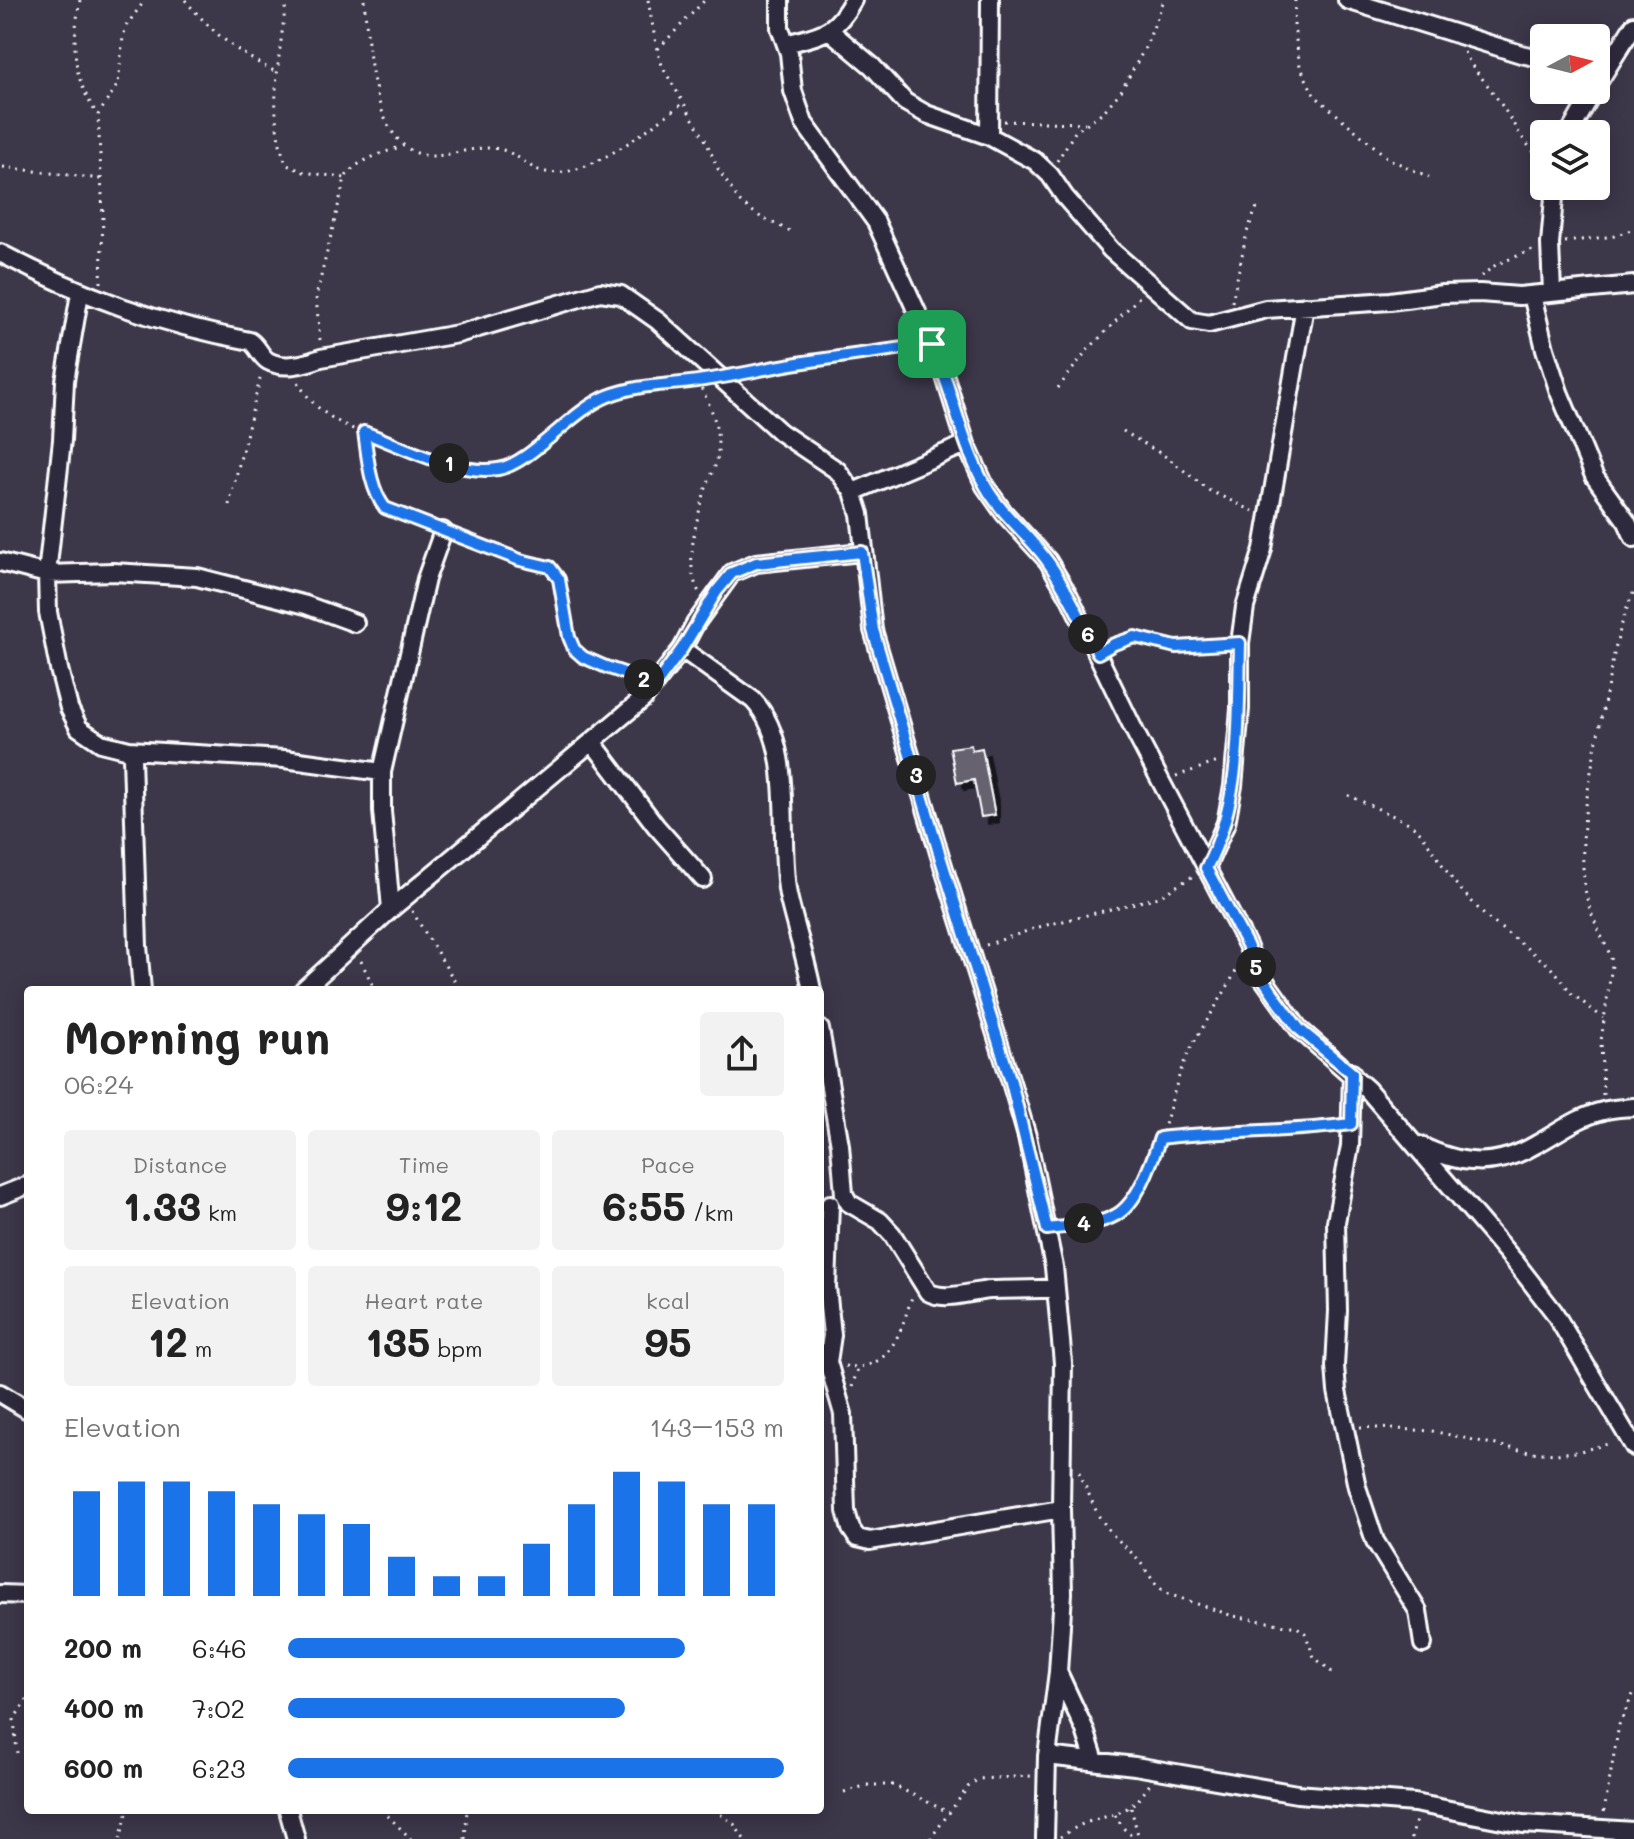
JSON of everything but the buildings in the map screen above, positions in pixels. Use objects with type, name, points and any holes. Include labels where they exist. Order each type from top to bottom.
[{"type":"street","points":[[780,0],[778,19],[789,53],[793,91],[804,123],[876,222],[942,367],[966,444],[985,486],[1004,513],[1048,561],[1098,653],[1257,970],[1299,1029],[1352,1073],[1516,1263],[1554,1312],[1631,1443]]},
{"type":"street","points":[[786,44],[829,30],[843,19],[853,0]]},
{"type":"street","points":[[990,0],[990,128]]},
{"type":"street","points":[[1347,0],[1530,56]]},
{"type":"street","points":[[1610,58],[1634,25]]},
{"type":"street","points":[[829,30],[872,66],[905,102],[926,114],[990,128],[1035,161],[1111,250],[1192,321],[1209,324],[1266,309],[1459,293],[1519,296],[1634,285]]},
{"type":"street","points":[[1552,292],[1550,244],[1554,200]]},
{"type":"street","points":[[0,253],[99,300],[208,333],[250,341],[267,360],[282,365],[303,364],[321,358],[458,334],[600,292],[621,295],[658,321],[780,432],[838,471],[853,492],[860,514],[873,630],[1020,1112],[1047,1229],[1056,1288],[1063,1363],[1063,1593],[1058,1672],[1047,1756],[1045,1839]]},
{"type":"street","points":[[80,293],[65,381],[62,440],[47,574],[48,612],[59,669],[69,708],[79,728],[101,743],[129,750],[284,759],[382,772]]},
{"type":"street","points":[[1532,295],[1559,392],[1594,476],[1627,522],[1634,538]]},
{"type":"street","points":[[1206,868],[1226,823],[1236,757],[1240,643],[1245,607],[1263,549],[1305,306]]},
{"type":"street","points":[[853,492],[966,444]]},
{"type":"street","points":[[397,903],[382,811],[382,772],[426,579],[443,531]]},
{"type":"street","points":[[308,986],[397,903],[643,699],[682,649],[707,605],[732,573],[744,566],[862,552]]},
{"type":"street","points":[[0,562],[47,574],[113,572],[197,577],[306,605],[355,623]]},
{"type":"street","points":[[682,649],[753,700],[760,707],[769,728],[783,785],[784,862],[788,895],[811,986]]},
{"type":"street","points":[[593,743],[656,826],[703,879]]},
{"type":"street","points":[[129,750],[134,766],[142,986]]},
{"type":"street","points":[[824,1052],[840,1145],[844,1194],[849,1203],[880,1221],[892,1234],[928,1292],[958,1295],[989,1290],[1056,1288]]},
{"type":"street","points":[[1352,1073],[1350,1146],[1336,1222],[1338,1311],[1335,1366],[1357,1487],[1375,1541],[1418,1611],[1423,1644]]},
{"type":"street","points":[[1413,1142],[1450,1159],[1494,1160],[1515,1155],[1560,1128],[1605,1110],[1634,1107]]},
{"type":"street","points":[[0,1196],[24,1187]]},
{"type":"street","points":[[830,1204],[827,1287],[832,1335],[828,1362],[845,1422],[843,1484],[846,1511],[857,1538],[870,1541],[1061,1509]]},
{"type":"street","points":[[0,1393],[24,1408]]},
{"type":"street","points":[[0,1594],[24,1595]]},
{"type":"street","points":[[1058,1672],[1085,1730],[1095,1761]]},
{"type":"street","points":[[1047,1756],[1297,1794],[1391,1801],[1523,1824],[1557,1833],[1604,1829],[1634,1831]]},
{"type":"street","points":[[289,1814],[296,1839]]},
{"type":"path","points":[[80,0],[74,40],[78,79],[83,93],[98,115],[103,257],[99,300]]},
{"type":"path","points":[[98,115],[118,84],[126,26],[145,0]]},
{"type":"path","points":[[185,0],[210,30],[251,60],[278,73]]},
{"type":"path","points":[[286,0],[278,73],[277,128],[280,150],[287,165],[304,172],[345,178]]},
{"type":"path","points":[[364,0],[373,84],[382,114],[405,145],[420,153],[432,156],[482,148],[504,150],[519,156],[537,170],[563,172],[602,158],[685,102]]},
{"type":"path","points":[[648,0],[663,68],[685,102],[718,169],[740,202],[759,216],[790,231]]},
{"type":"path","points":[[657,50],[705,0]]},
{"type":"path","points":[[1050,175],[1075,132],[1104,111],[1121,91],[1146,46],[1164,0]]},
{"type":"path","points":[[1295,0],[1294,27],[1300,66],[1314,95],[1389,159],[1429,177]]},
{"type":"path","points":[[1459,34],[1473,70],[1495,95],[1530,147]]},
{"type":"path","points":[[990,128],[1085,123]]},
{"type":"path","points":[[321,358],[316,297],[345,178],[363,161],[405,145]]},
{"type":"path","points":[[3,167],[100,179]]},
{"type":"path","points":[[1230,317],[1233,289],[1247,232],[1259,202]]},
{"type":"path","points":[[1459,293],[1497,264],[1550,244],[1614,236],[1634,229]]},
{"type":"path","points":[[1058,388],[1085,353],[1151,285]]},
{"type":"path","points":[[294,375],[306,397],[340,423],[429,460],[497,469],[523,455],[578,412],[606,397],[653,384],[697,382],[811,361],[932,344]]},
{"type":"path","points":[[229,505],[244,453],[255,391],[267,360]]},
{"type":"path","points":[[697,382],[711,406],[717,440],[716,464],[704,497],[693,554],[692,574],[696,588],[707,605]]},
{"type":"path","points":[[1123,431],[1168,458],[1210,491],[1268,518]]},
{"type":"path","points":[[364,432],[373,484],[377,498],[385,508],[520,560],[550,567],[559,579],[574,649],[583,657],[606,667],[656,684]]},
{"type":"path","points":[[1605,1110],[1601,1069],[1603,1018],[1612,965],[1585,886],[1586,820],[1590,768],[1614,651],[1634,591]]},
{"type":"path","points":[[1098,653],[1135,637],[1176,647],[1240,643]]},
{"type":"path","points":[[1161,781],[1236,757]]},
{"type":"path","points":[[1348,795],[1411,824],[1421,833],[1454,882],[1485,916],[1546,963],[1571,993],[1603,1018]]},
{"type":"path","points":[[971,951],[1039,927],[1159,897],[1206,868]]},
{"type":"path","points":[[397,903],[457,986]]},
{"type":"path","points":[[1047,1229],[1105,1220],[1122,1211],[1143,1180],[1184,1062],[1228,989],[1247,945]]},
{"type":"path","points":[[353,946],[373,986]]},
{"type":"path","points":[[1160,1138],[1351,1124]]},
{"type":"path","points":[[828,1362],[858,1368],[873,1363],[889,1352],[901,1330],[919,1279]]},
{"type":"path","points":[[1344,1428],[1383,1426],[1432,1431],[1529,1452],[1556,1454],[1631,1443]]},
{"type":"path","points":[[1076,1464],[1098,1515],[1112,1534],[1138,1559],[1157,1586],[1168,1594],[1233,1616],[1297,1627],[1305,1633],[1314,1657],[1332,1672]]},
{"type":"path","points":[[1604,1829],[1605,1801],[1619,1725],[1634,1692]]},
{"type":"path","points":[[17,1753],[14,1719],[24,1704]]},
{"type":"path","points":[[1057,1839],[1089,1821],[1131,1808],[1160,1771]]},
{"type":"path","points":[[930,1839],[968,1787],[978,1779],[1048,1775]]},
{"type":"path","points":[[844,1792],[868,1785],[893,1785],[950,1813]]},
{"type":"path","points":[[1131,1808],[1138,1839]]},
{"type":"path","points":[[120,1839],[127,1814]]},
{"type":"path","points":[[386,1814],[411,1839]]},
{"type":"path","points":[[465,1839],[467,1814]]},
{"type":"path","points":[[720,1814],[734,1824],[744,1839]]},
{"type":"path","points":[[1115,1815],[1123,1828],[1138,1839]]},
{"type":"route","points":[[932,344],[966,444],[985,486],[1004,513],[1048,561],[1098,653],[1135,637],[1176,647],[1240,643],[1240,709],[1233,786],[1226,823],[1206,868],[1257,970],[1279,1002],[1299,1029],[1352,1073],[1351,1124],[1160,1138],[1152,1162],[1132,1199],[1122,1211],[1105,1220],[1047,1229],[1027,1136],[873,630],[862,552],[756,563],[732,573],[656,684],[606,667],[583,657],[574,649],[559,579],[550,567],[520,560],[385,508],[377,498],[373,484],[364,432],[429,460],[497,469],[545,441],[578,412],[631,388],[697,382],[811,361],[932,344]]}]
